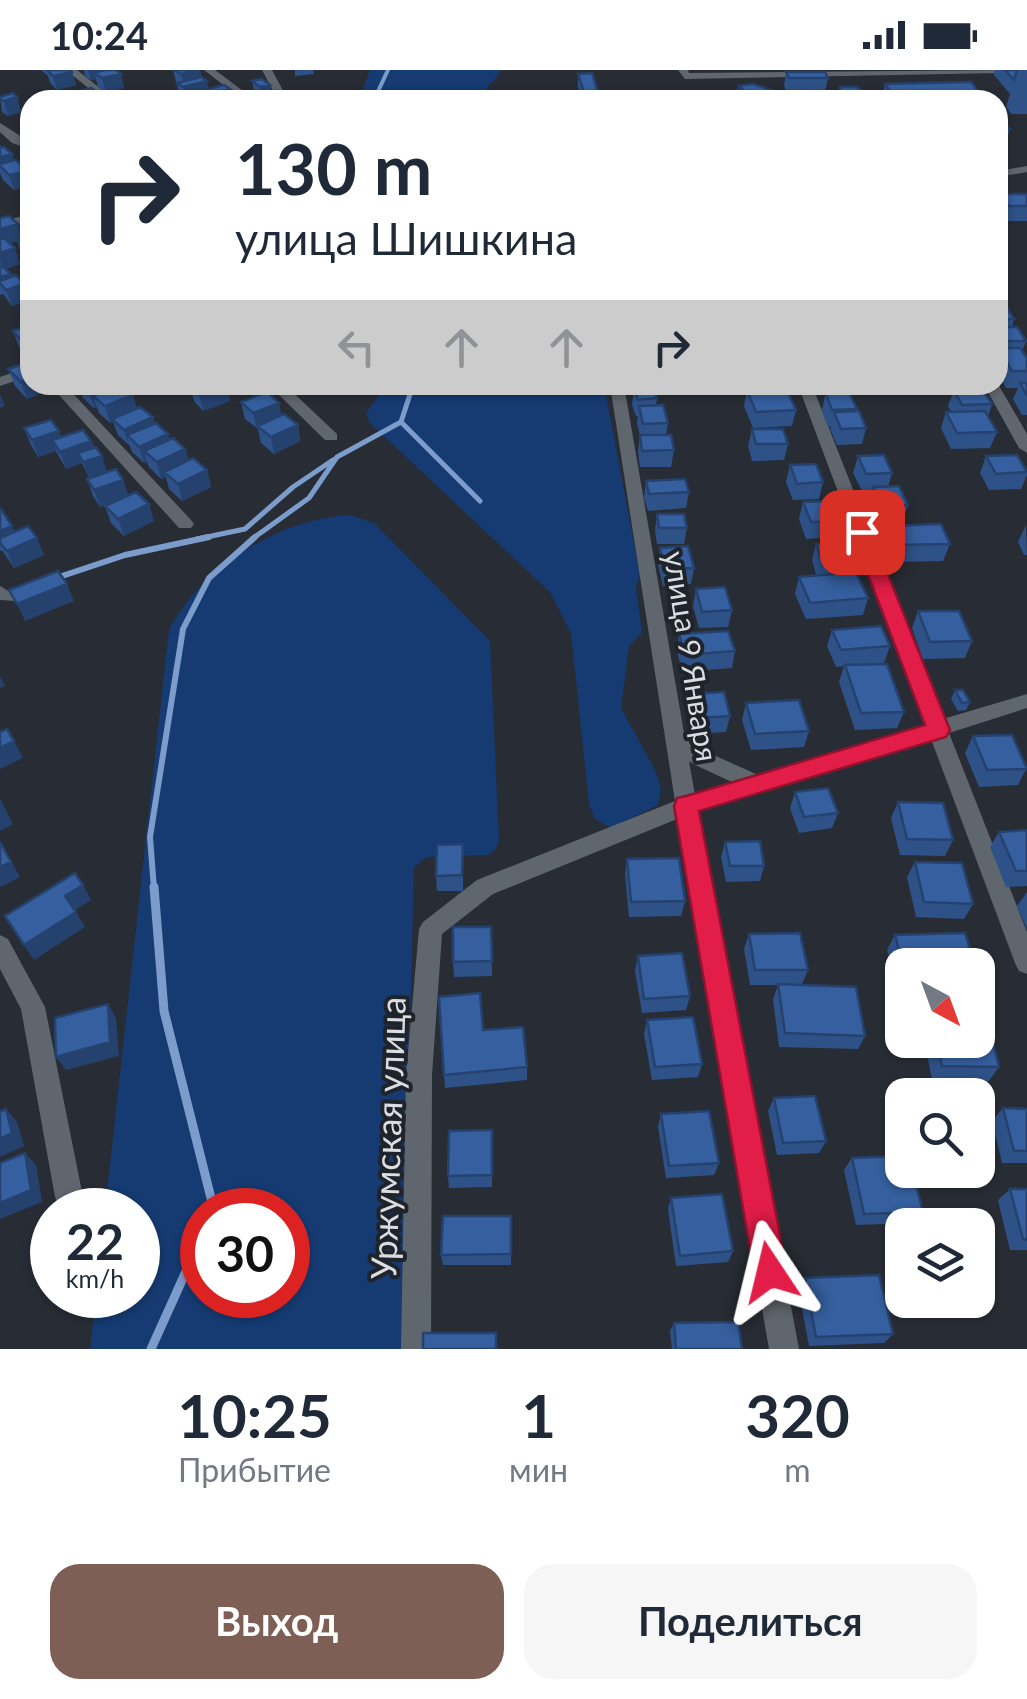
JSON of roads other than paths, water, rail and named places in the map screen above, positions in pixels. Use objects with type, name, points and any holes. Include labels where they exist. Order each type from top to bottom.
[{"type":"street","points":[[71,70],[97,90]]},
{"type":"street","points":[[210,70],[237,90]]},
{"type":"street","points":[[684,73],[1001,70]]},
{"type":"street","points":[[0,126],[20,142]]},
{"type":"street","points":[[1022,170],[1027,184]]},
{"type":"street","points":[[66,395],[185,524]]},
{"type":"street","points":[[287,395],[331,437]]},
{"type":"street","name":"улица 9 Января","points":[[619,395],[686,806],[784,1349]]},
{"type":"street","points":[[809,395],[1027,964]]},
{"type":"street","points":[[997,395],[1027,448]]},
{"type":"street","points":[[686,806],[1027,701]]},
{"type":"street","points":[[675,737],[700,758],[757,784]]},
{"type":"street","name":"Уржумская улица","points":[[416,1349],[419,1075],[431,929],[484,887],[686,806]]},
{"type":"street","points":[[0,946],[33,1007],[67,1188]]},
{"type":"waterway","points":[[379,90],[388,70]]},
{"type":"waterway","points":[[401,422],[410,395]]},
{"type":"waterway","points":[[252,539],[309,498],[337,457],[401,422]]},
{"type":"waterway","points":[[401,422],[480,501]]},
{"type":"waterway","points":[[197,539],[245,529],[293,487],[333,460]]},
{"type":"waterway","points":[[56,578],[125,555],[209,537]]},
{"type":"waterway","points":[[154,889],[150,837],[183,629],[209,578],[255,537]]},
{"type":"waterway","points":[[154,887],[164,1011],[208,1188]]},
{"type":"waterway","points":[[151,1349],[180,1285]]}]
